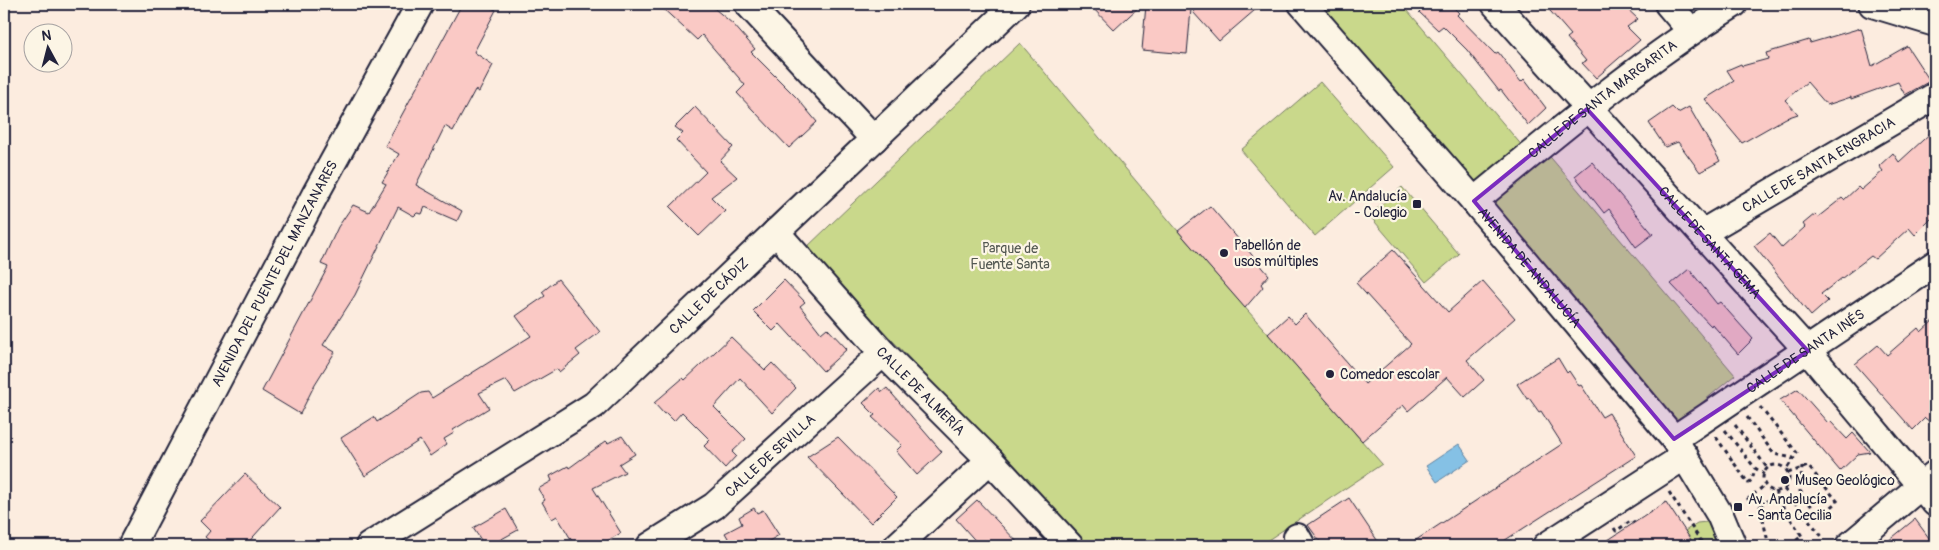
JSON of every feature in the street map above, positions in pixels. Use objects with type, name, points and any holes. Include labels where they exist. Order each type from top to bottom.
[{"type":"street","name":"AVENIDA DEL PUENTE DEL MANZANARES","points":[[131,546],[316,193],[420,4]]},
{"type":"street","points":[[748,4],[874,139]]},
{"type":"street","name":"CALLE DE CÁDIZ","points":[[369,546],[594,405],[1015,4]]},
{"type":"street","name":"AVENIDA DE ANDALUCÍA","points":[[1302,4],[1474,201],[1679,447],[1720,515],[1733,546]]},
{"type":"street","name":"CALLE DE SANTA GEMA","points":[[1495,4],[1931,488]]},
{"type":"street","points":[[1668,4],[1691,31]]},
{"type":"street","name":"CALLE DE SANTA MARGARITA","points":[[1474,201],[1587,108],[1691,31],[1734,4]]},
{"type":"street","points":[[1872,4],[1932,26]]},
{"type":"street","name":"CALLE DE SANTA ENGRACIA","points":[[1702,233],[1935,96]]},
{"type":"street","name":"CALLE DE ALMERÍA","points":[[776,232],[883,353],[990,460],[1070,546]]},
{"type":"street","name":"CALLE DE SANTA INÉS","points":[[1546,546],[1808,351],[1935,264]]},
{"type":"street","name":"CALLE DE SEVILLA","points":[[650,546],[714,506],[883,353]]},
{"type":"street","points":[[898,546],[990,460]]},
{"type":"street","points":[[1849,546],[1931,488]]},
{"type":"path","points":[[1755,400],[1797,453],[1787,471],[1789,481],[1784,488],[1775,491]]},
{"type":"path","points":[[1741,410],[1774,454],[1793,458]]},
{"type":"path","points":[[1733,422],[1768,468]]},
{"type":"path","points":[[1721,425],[1755,468],[1764,474]]},
{"type":"path","points":[[1712,432],[1748,483],[1752,480],[1755,468]]},
{"type":"path","points":[[1765,485],[1764,474],[1768,468],[1775,465],[1787,471],[1802,467],[1808,466],[1838,502],[1819,516],[1800,492],[1802,467]]},
{"type":"path","points":[[1765,485],[1775,491],[1779,501],[1802,536],[1789,546]]},
{"type":"path","points":[[1746,500],[1765,485]]},
{"type":"path","points":[[1784,488],[1824,538]]},
{"type":"path","points":[[1668,491],[1704,546]]},
{"type":"path","points":[[1769,546],[1760,508],[1767,501],[1779,501]]},
{"type":"path","points":[[1614,527],[1616,531],[1632,520],[1634,523]]},
{"type":"highlighted area","points":[[1587,109],[1808,351],[1674,439],[1474,201]]},
{"type":"green space","points":[[1317,4],[1402,4],[1524,148],[1476,187]]},
{"type":"green space","name":"Parque de Fuente Santa","points":[[1020,43],[1178,231],[1382,464],[1259,546],[1089,546],[805,249]]},
{"type":"green space","points":[[1320,82],[1394,167],[1315,236],[1241,150]]},
{"type":"green space","points":[[1546,152],[1735,375],[1674,426],[1485,204]]},
{"type":"green space","points":[[1402,187],[1459,254],[1426,282],[1369,215]]},
{"type":"green space","points":[[1707,522],[1712,528],[1719,546],[1695,546],[1685,531],[1697,523]]},
{"type":"water","points":[[1459,444],[1470,460],[1437,482],[1426,466]]},
{"type":"building","points":[[462,4],[483,4],[496,10],[474,52],[493,65],[479,92],[475,90],[453,131],[445,126],[416,185],[462,211],[457,221],[425,207],[422,214],[417,213],[414,216],[398,207],[355,295],[323,345],[335,352],[315,384],[300,414],[262,391],[328,267],[321,264],[338,227],[353,205],[369,212],[386,184],[382,182],[399,154],[385,146]]},
{"type":"building","points":[[658,4],[709,4],[733,24],[755,49],[751,52],[797,98],[817,122],[789,148],[737,93],[745,85],[702,35],[697,40]]},
{"type":"building","points":[[1089,4],[1142,4],[1114,30]]},
{"type":"building","points":[[1203,4],[1262,4],[1219,41],[1193,12]]},
{"type":"building","points":[[1428,4],[1450,4],[1459,13],[1457,15],[1495,54],[1498,52],[1521,82],[1524,79],[1546,108],[1528,125],[1467,50],[1443,26],[1438,30],[1419,12]]},
{"type":"building","points":[[1544,4],[1622,4],[1638,19],[1627,27],[1640,40],[1596,78],[1582,63],[1586,61],[1567,38],[1571,35]]},
{"type":"building","points":[[1146,5],[1191,9],[1187,54],[1142,50]]},
{"type":"building","points":[[1861,28],[1872,66],[1907,46],[1930,81],[1905,95],[1898,82],[1851,99],[1851,97],[1827,105],[1807,82],[1785,100],[1798,114],[1786,118],[1742,143],[1705,99],[1734,81],[1727,70],[1741,64],[1742,66],[1768,59],[1766,53],[1809,40],[1810,43]]},
{"type":"building","points":[[695,107],[733,147],[720,161],[737,177],[711,197],[725,211],[699,236],[670,207],[706,172],[676,140],[683,133],[675,127]]},
{"type":"building","points":[[1672,107],[1678,113],[1689,107],[1720,161],[1700,172],[1678,142],[1665,147],[1649,123]]},
{"type":"building","points":[[1935,129],[1935,215],[1915,235],[1909,228],[1875,259],[1871,256],[1821,294],[1828,301],[1811,316],[1754,246],[1770,233],[1782,248],[1805,227],[1803,224],[1815,214],[1818,217],[1842,198],[1844,200],[1858,187],[1861,190],[1883,171],[1879,166],[1893,153],[1899,162]]},
{"type":"building","points":[[1592,162],[1653,234],[1636,247],[1609,209],[1604,213],[1575,176]]},
{"type":"building","name":"Pabellón de usos múltiples","points":[[1210,206],[1269,275],[1261,284],[1263,287],[1245,308],[1178,231]]},
{"type":"building","points":[[1393,250],[1448,312],[1483,281],[1515,318],[1467,360],[1484,380],[1465,397],[1447,377],[1408,411],[1403,405],[1362,441],[1268,334],[1288,316],[1295,324],[1305,314],[1365,384],[1411,344],[1356,283]]},
{"type":"building","points":[[1689,269],[1717,304],[1720,302],[1753,339],[1738,354],[1712,324],[1711,326],[1671,284]]},
{"type":"building","points":[[558,279],[600,332],[576,350],[580,355],[559,372],[557,369],[515,393],[506,380],[479,393],[489,408],[453,430],[454,433],[444,439],[447,444],[430,456],[420,440],[365,476],[341,438],[374,417],[377,422],[421,393],[428,392],[432,398],[531,336],[516,316],[545,296],[542,292]]},
{"type":"building","points":[[784,280],[805,302],[800,306],[821,333],[827,328],[847,349],[823,371],[780,324],[773,331],[753,311]]},
{"type":"building","points":[[1935,319],[1935,426],[1925,418],[1913,430],[1855,364],[1878,345],[1887,355],[1918,328],[1921,332]]},
{"type":"building","points":[[731,337],[765,370],[772,363],[796,388],[772,413],[740,378],[714,407],[746,439],[732,452],[736,456],[725,468],[704,446],[710,440],[682,412],[674,421],[654,403],[683,378],[685,380]]},
{"type":"building","points":[[1558,358],[1567,373],[1569,371],[1579,386],[1581,385],[1602,417],[1609,413],[1636,456],[1496,546],[1407,546],[1562,444],[1541,411],[1539,412],[1529,398],[1527,399],[1517,384]]},
{"type":"building","points":[[879,388],[882,392],[887,388],[942,452],[917,475],[896,451],[902,445],[872,417],[875,415],[863,403]]},
{"type":"building","points":[[1798,389],[1828,423],[1830,421],[1847,439],[1853,433],[1870,452],[1858,454],[1840,471],[1780,400]]},
{"type":"building","points":[[622,436],[635,454],[619,464],[625,472],[593,488],[621,533],[598,546],[575,546],[557,516],[552,519],[542,502],[545,500],[538,489],[552,481],[550,476],[568,466],[569,468],[606,441],[608,443]]},
{"type":"building","points":[[838,437],[897,497],[871,523],[807,457]]},
{"type":"building","points":[[245,474],[280,507],[245,546],[216,546],[205,537],[210,531],[200,521]]},
{"type":"building","points":[[1349,498],[1381,546],[1323,546],[1308,525]]},
{"type":"building","points":[[977,500],[1021,546],[980,546],[956,519]]},
{"type":"building","points":[[1666,502],[1695,546],[1599,546],[1634,523]]},
{"type":"building","points":[[754,508],[757,513],[763,510],[779,535],[761,546],[733,546],[725,533],[742,524],[739,517]]},
{"type":"building","points":[[506,509],[518,530],[489,546],[485,546],[473,528]]},
{"type":"building","points":[[1915,519],[1935,546],[1882,546]]},
{"type":"place","name":"Av. Andalucía - Colegio","points":[[1417,204]]},
{"type":"place","name":"Pabellón de usos múltiples","points":[[1224,253]]},
{"type":"place","name":"Comedor escolar","points":[[1330,374]]},
{"type":"place","name":"Museo Geológico","points":[[1785,480]]},
{"type":"place","name":"Av. Andalucía - Santa Cecilia","points":[[1738,507]]}]
